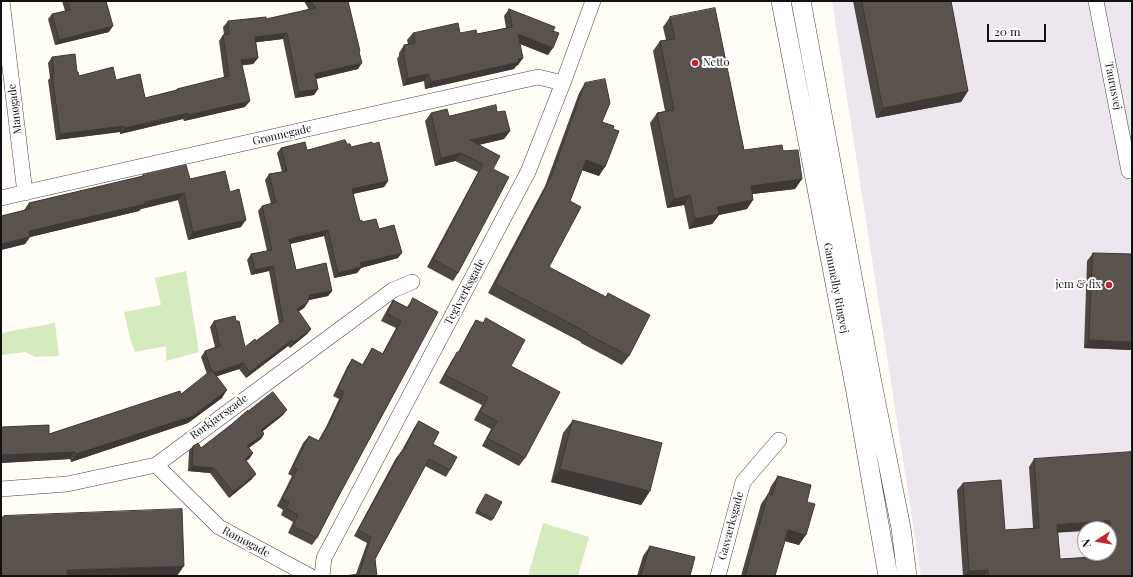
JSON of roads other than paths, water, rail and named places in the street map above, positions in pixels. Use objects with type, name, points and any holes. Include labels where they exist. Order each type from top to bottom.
[{"type":"street","name":"Manøgade","points":[[2,1],[25,193]]},
{"type":"street","name":"Teglværksgade","points":[[322,576],[324,558],[528,172],[593,1]]},
{"type":"street","name":"Gammelby Ringvej","points":[[781,1],[856,392],[888,576]]},
{"type":"street","name":"Gammelby Ringvej","points":[[801,1],[868,363],[901,528],[907,576]]},
{"type":"street","name":"Taurusvej","points":[[1096,1],[1129,171]]},
{"type":"street","name":"Grønnegade","points":[[1,198],[538,77],[563,83]]},
{"type":"street","name":"Rørkjærsgade","points":[[1,488],[67,484],[156,465],[393,290],[412,282]]},
{"type":"street","name":"Gasværksgade","points":[[718,576],[743,482],[779,440]]},
{"type":"street","name":"Rømøgade","points":[[156,465],[219,528],[310,576]]},
{"type":"place","name":"Netto","points":[[695,63]]},
{"type":"place","name":"jem & fix","points":[[1109,285]]}]
